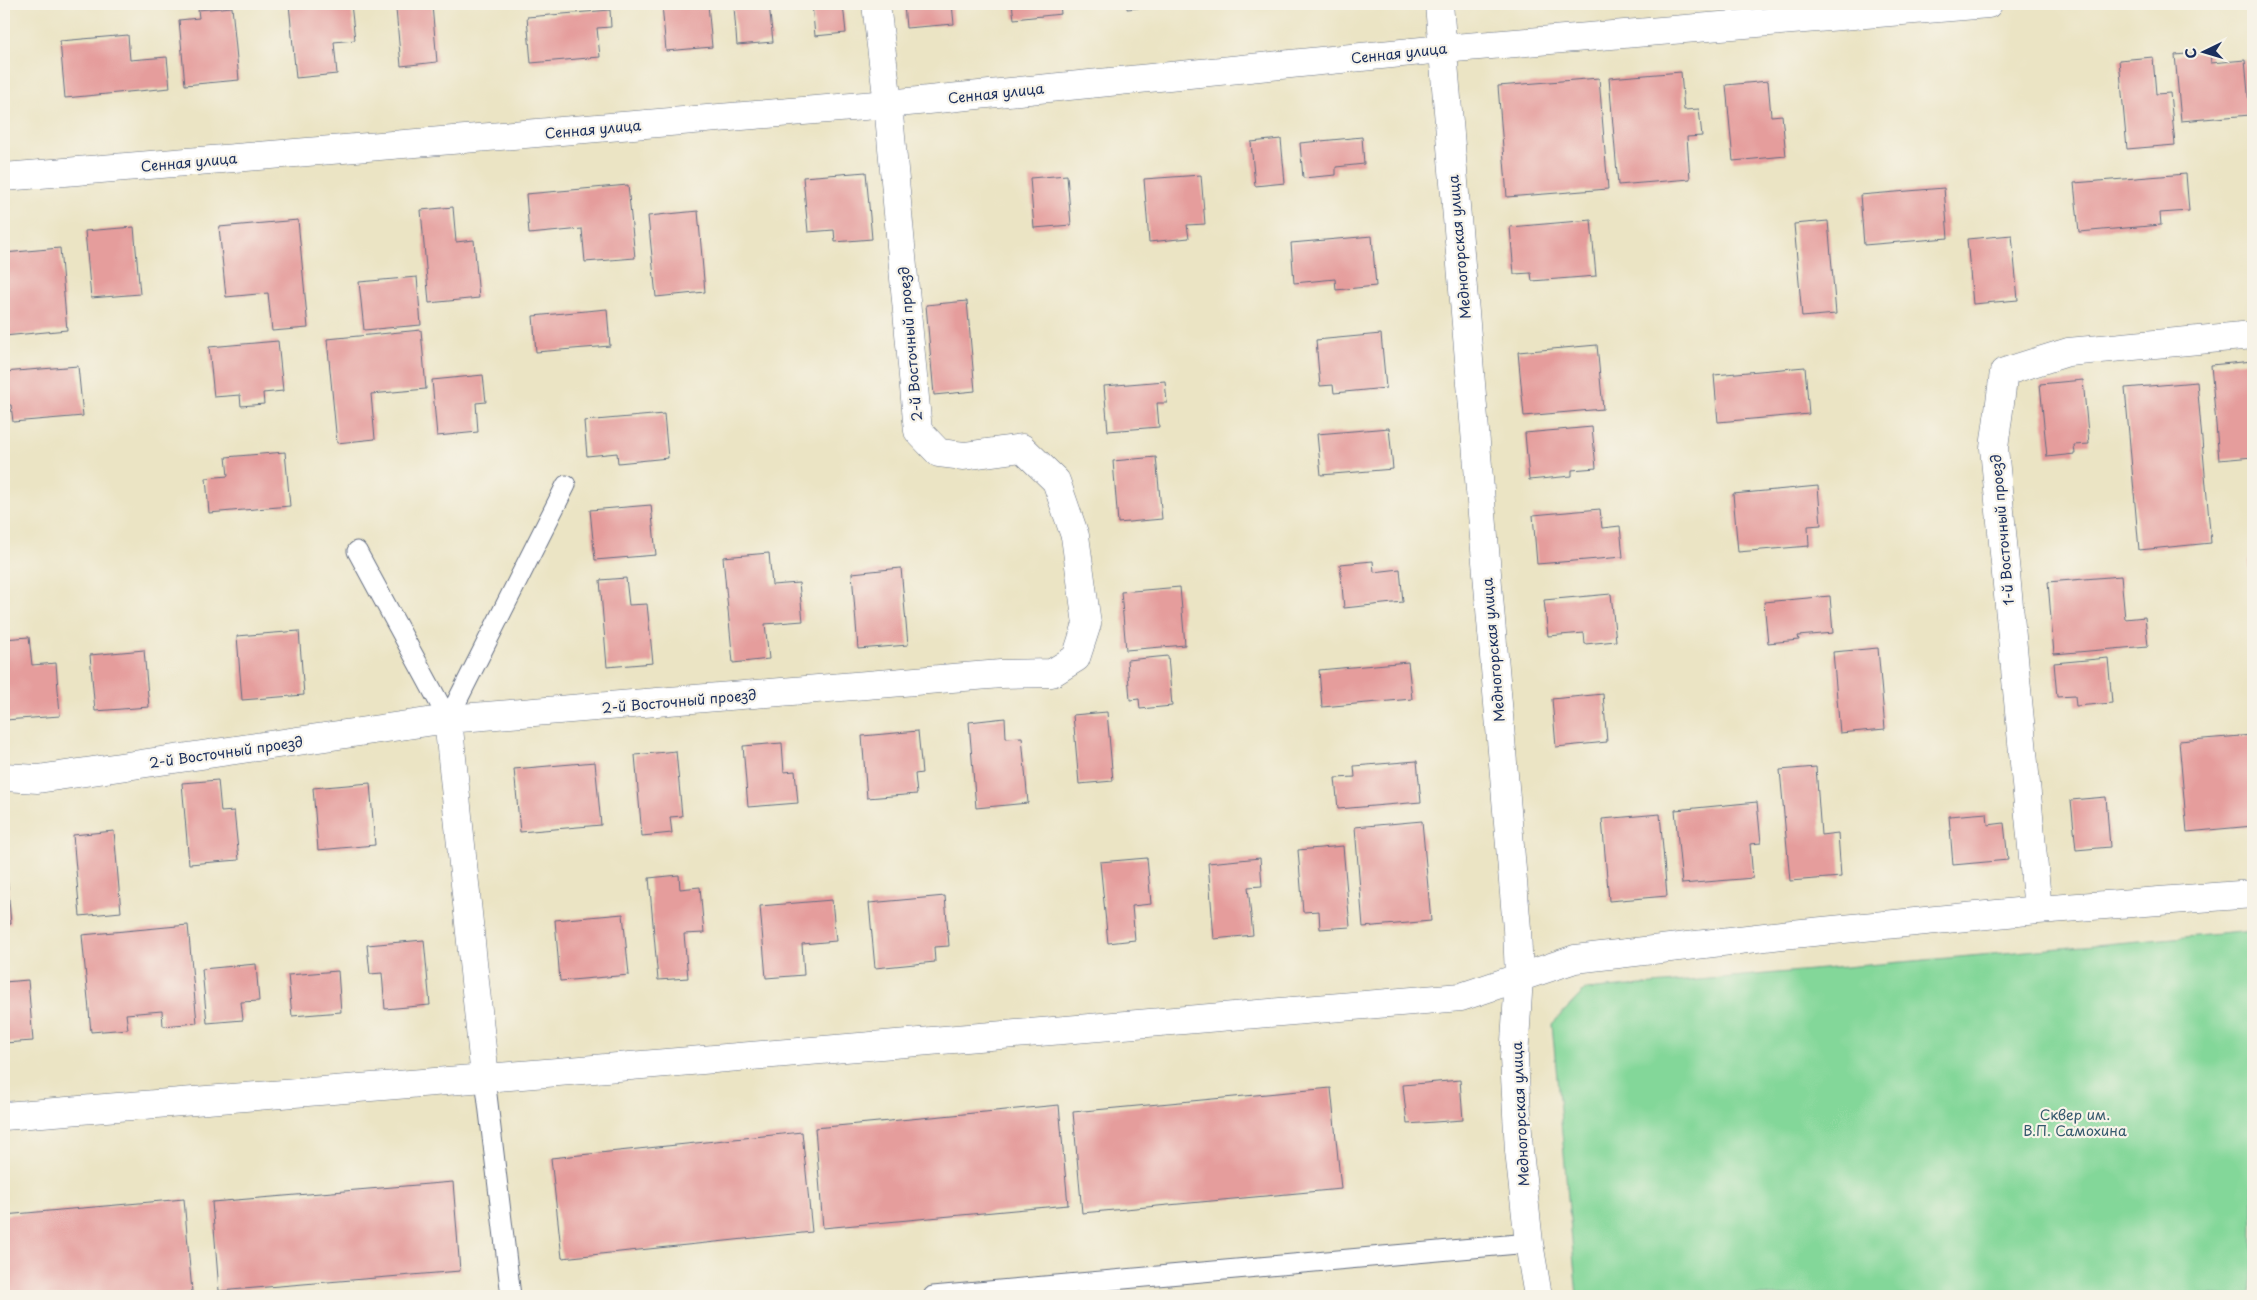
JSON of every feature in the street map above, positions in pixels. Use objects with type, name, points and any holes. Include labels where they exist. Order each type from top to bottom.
[{"type":"street","points":[[876,4],[888,104]]},
{"type":"street","name":"Медногорская улица","points":[[1439,4],[1517,928],[1518,977],[1515,1067],[1519,1151],[1529,1244],[1538,1296]]},
{"type":"street","name":"Сенная улица","points":[[4,178],[888,104],[1442,49],[1988,4]]},
{"type":"street","name":"2-й Восточный проезд","points":[[4,777],[38,779],[448,719],[1001,674],[1052,674],[1076,658],[1086,624],[1075,536],[1056,481],[1022,448],[964,456],[940,453],[918,431],[888,104]]},
{"type":"street","name":"1-й Восточный проезд","points":[[2038,910],[1994,448],[2004,372],[2068,352],[2253,335]]},
{"type":"street","points":[[448,719],[485,1078]]},
{"type":"street","points":[[4,1116],[1461,997],[1575,959],[1782,934],[2038,910],[2253,894]]},
{"type":"lane","points":[[448,719],[566,485]]},
{"type":"lane","points":[[357,552],[448,719]]},
{"type":"lane","points":[[485,1078],[512,1296]]},
{"type":"lane","points":[[933,1296],[1529,1244]]},
{"type":"green space","name":"Сквер им. В.П. Самохина","points":[[2253,931],[2253,1296],[1577,1296],[1552,1024],[1585,990]]},
{"type":"building","points":[[289,4],[351,4],[355,40],[334,42],[337,74],[296,78]]},
{"type":"building","points":[[662,4],[708,4],[712,47],[666,51]]},
{"type":"building","points":[[769,4],[773,42],[737,45],[734,7]]},
{"type":"building","points":[[812,4],[843,4],[846,33],[815,36]]},
{"type":"building","points":[[904,4],[952,4],[954,24],[906,28]]},
{"type":"building","points":[[1012,4],[1060,4],[1061,14],[1014,19]]},
{"type":"building","points":[[1127,4],[1155,4],[1155,6],[1127,9]]},
{"type":"building","points":[[432,5],[437,62],[401,66],[396,9]]},
{"type":"building","points":[[232,7],[239,80],[185,85],[179,20],[199,18],[198,10]]},
{"type":"building","points":[[610,10],[611,27],[597,28],[600,57],[531,63],[527,17]]},
{"type":"building","points":[[128,35],[130,60],[167,57],[170,88],[65,98],[60,41]]},
{"type":"building","points":[[2210,52],[2211,63],[2245,60],[2250,115],[2181,121],[2175,55]]},
{"type":"building","points":[[2153,57],[2156,94],[2170,93],[2175,145],[2127,149],[2119,60]]},
{"type":"building","points":[[1681,72],[1684,110],[1699,109],[1702,136],[1687,137],[1690,179],[1618,185],[1609,78]]},
{"type":"building","points":[[1599,78],[1608,189],[1507,197],[1498,86]]},
{"type":"building","points":[[1768,81],[1771,116],[1782,115],[1786,156],[1733,161],[1726,85]]},
{"type":"building","points":[[1362,137],[1364,164],[1336,167],[1336,175],[1303,178],[1300,143]]},
{"type":"building","points":[[1281,139],[1285,183],[1255,186],[1251,142]]},
{"type":"building","points":[[866,172],[872,239],[835,242],[834,230],[808,232],[803,177]]},
{"type":"building","points":[[2186,174],[2189,211],[2160,213],[2161,225],[2079,232],[2074,183]]},
{"type":"building","points":[[1067,175],[1071,225],[1034,228],[1030,178]]},
{"type":"building","points":[[1201,175],[1205,224],[1187,225],[1189,238],[1149,242],[1144,179]]},
{"type":"building","points":[[628,185],[635,258],[585,262],[582,229],[529,234],[526,194]]},
{"type":"building","points":[[1944,188],[1948,238],[1864,245],[1860,195]]},
{"type":"building","points":[[453,207],[456,242],[474,240],[479,298],[429,303],[421,210]]},
{"type":"building","points":[[698,211],[705,292],[656,297],[648,216]]},
{"type":"building","points":[[298,220],[308,328],[272,331],[268,293],[226,297],[219,227]]},
{"type":"building","points":[[1591,220],[1596,276],[1532,281],[1531,273],[1514,274],[1510,227]]},
{"type":"building","points":[[1828,221],[1836,314],[1802,317],[1794,224]]},
{"type":"building","points":[[134,227],[140,294],[91,298],[85,231]]},
{"type":"building","points":[[2012,235],[2018,300],[1973,304],[1967,239]]},
{"type":"building","points":[[1372,236],[1376,286],[1336,290],[1335,279],[1294,283],[1291,243]]},
{"type":"building","points":[[60,248],[67,330],[4,336],[4,253]]},
{"type":"building","points":[[417,277],[421,325],[364,330],[359,282]]},
{"type":"building","points":[[967,301],[975,391],[934,395],[926,305]]},
{"type":"building","points":[[607,309],[610,346],[536,352],[533,316]]},
{"type":"building","points":[[421,330],[426,389],[371,394],[375,439],[337,443],[327,339]]},
{"type":"building","points":[[1381,334],[1386,388],[1334,393],[1333,385],[1320,386],[1316,340]]},
{"type":"building","points":[[278,341],[283,391],[263,393],[264,404],[241,406],[240,395],[214,397],[209,347]]},
{"type":"building","points":[[1597,345],[1603,409],[1524,416],[1518,352]]},
{"type":"building","points":[[2253,361],[2253,457],[2219,460],[2211,365]]},
{"type":"building","points":[[78,366],[83,416],[13,422],[11,405],[4,405],[4,372]]},
{"type":"building","points":[[1805,367],[1809,414],[1718,422],[1714,375]]},
{"type":"building","points":[[483,375],[486,402],[476,403],[478,432],[437,436],[432,380]]},
{"type":"building","points":[[2083,380],[2089,444],[2074,445],[2075,454],[2047,457],[2040,384]]},
{"type":"building","points":[[1165,381],[1167,403],[1157,403],[1159,427],[1108,431],[1104,386]]},
{"type":"building","points":[[2197,382],[2211,543],[2139,550],[2125,388]]},
{"type":"building","points":[[664,414],[668,458],[618,463],[617,453],[587,456],[584,421]]},
{"type":"building","points":[[1592,427],[1596,468],[1572,470],[1572,476],[1529,480],[1525,433]]},
{"type":"building","points":[[1389,428],[1393,469],[1321,475],[1317,434]]},
{"type":"building","points":[[285,452],[290,506],[209,513],[206,478],[228,476],[226,457]]},
{"type":"building","points":[[1156,457],[1162,519],[1118,523],[1113,461]]},
{"type":"building","points":[[1818,486],[1821,525],[1808,526],[1809,546],[1738,552],[1733,494]]},
{"type":"building","points":[[651,505],[656,555],[595,560],[590,510]]},
{"type":"building","points":[[1600,509],[1602,528],[1620,526],[1623,557],[1537,564],[1533,515]]},
{"type":"building","points":[[769,553],[772,585],[799,583],[803,621],[765,624],[769,659],[733,663],[723,557]]},
{"type":"building","points":[[2253,559],[2253,590],[2252,590],[2249,560]]},
{"type":"building","points":[[1373,561],[1374,572],[1400,569],[1403,602],[1344,608],[1340,564]]},
{"type":"building","points":[[901,568],[908,645],[858,649],[852,573]]},
{"type":"building","points":[[2121,576],[2125,619],[2145,617],[2148,646],[2054,654],[2048,582]]},
{"type":"building","points":[[626,578],[629,605],[647,604],[653,663],[607,667],[600,580]]},
{"type":"building","points":[[1180,587],[1185,645],[1126,650],[1121,592]]},
{"type":"building","points":[[1611,594],[1616,641],[1585,644],[1584,633],[1548,636],[1544,600]]},
{"type":"building","points":[[1830,596],[1833,633],[1798,636],[1799,640],[1768,643],[1764,602]]},
{"type":"building","points":[[299,631],[304,695],[242,700],[237,636]]},
{"type":"building","points":[[29,637],[32,665],[56,663],[60,716],[5,720],[4,639]]},
{"type":"building","points":[[1878,648],[1885,729],[1840,733],[1833,652]]},
{"type":"building","points":[[144,650],[149,707],[95,711],[90,655]]},
{"type":"building","points":[[1168,656],[1172,706],[1140,709],[1139,699],[1130,700],[1127,660]]},
{"type":"building","points":[[2108,658],[2112,703],[2076,706],[2075,696],[2057,697],[2054,663]]},
{"type":"building","points":[[1408,662],[1412,699],[1322,707],[1319,670]]},
{"type":"building","points":[[1603,694],[1607,742],[1556,747],[1552,699]]},
{"type":"building","points":[[1107,712],[1113,781],[1079,784],[1073,715]]},
{"type":"building","points":[[1005,718],[1006,738],[1022,737],[1028,803],[976,808],[969,722]]},
{"type":"building","points":[[918,731],[922,773],[915,774],[917,794],[867,798],[862,736]]},
{"type":"building","points":[[2253,735],[2253,826],[2187,832],[2179,741]]},
{"type":"building","points":[[782,743],[784,772],[795,771],[798,803],[748,807],[743,746]]},
{"type":"building","points":[[676,751],[682,816],[670,817],[672,833],[642,836],[635,755]]},
{"type":"building","points":[[1417,761],[1421,802],[1338,809],[1335,778],[1355,777],[1354,766]]},
{"type":"building","points":[[595,762],[601,825],[520,832],[514,769]]},
{"type":"building","points":[[1816,767],[1821,835],[1838,833],[1841,877],[1790,881],[1780,770]]},
{"type":"building","points":[[218,780],[221,812],[234,811],[239,860],[189,864],[182,783]]},
{"type":"building","points":[[370,783],[375,845],[318,850],[313,788]]},
{"type":"building","points":[[2106,797],[2110,847],[2076,850],[2071,800]]},
{"type":"building","points":[[1757,802],[1761,843],[1750,844],[1753,878],[1682,884],[1675,810]]},
{"type":"building","points":[[1987,813],[1988,825],[2004,823],[2008,860],[1953,865],[1949,816]]},
{"type":"building","points":[[1660,814],[1667,896],[1609,901],[1602,819]]},
{"type":"building","points":[[1422,821],[1431,921],[1363,927],[1355,827]]},
{"type":"building","points":[[114,831],[121,912],[80,916],[73,835]]},
{"type":"building","points":[[1343,846],[1350,927],[1320,929],[1319,911],[1303,912],[1298,850]]},
{"type":"building","points":[[5,852],[11,924],[4,924]]},
{"type":"building","points":[[1147,858],[1151,904],[1132,906],[1135,940],[1108,943],[1100,862]]},
{"type":"building","points":[[1260,858],[1262,886],[1248,887],[1253,935],[1214,939],[1208,863]]},
{"type":"building","points":[[679,875],[680,889],[700,887],[704,933],[684,934],[688,978],[658,980],[649,878]]},
{"type":"building","points":[[945,896],[949,946],[934,947],[935,962],[875,968],[869,903]]},
{"type":"building","points":[[832,900],[836,941],[802,944],[804,975],[766,978],[760,906]]},
{"type":"building","points":[[623,914],[629,975],[560,981],[555,920]]},
{"type":"building","points":[[188,925],[197,1023],[163,1026],[162,1011],[126,1014],[128,1029],[91,1032],[82,935]]},
{"type":"building","points":[[424,940],[430,1005],[385,1009],[382,973],[370,974],[367,945]]},
{"type":"building","points":[[256,964],[259,1001],[241,1002],[243,1020],[207,1023],[202,969]]},
{"type":"building","points":[[338,971],[341,1012],[292,1016],[288,975]]},
{"type":"building","points":[[28,980],[33,1041],[4,1043],[4,982]]},
{"type":"building","points":[[1460,1080],[1463,1120],[1407,1124],[1403,1085]]},
{"type":"building","points":[[1331,1088],[1341,1189],[1082,1213],[1073,1112]]},
{"type":"building","points":[[1059,1105],[1068,1205],[823,1228],[815,1128]]},
{"type":"building","points":[[802,1132],[812,1232],[562,1258],[551,1158]]},
{"type":"building","points":[[453,1182],[460,1271],[219,1291],[212,1202]]},
{"type":"building","points":[[184,1199],[192,1292],[141,1296],[4,1296],[4,1215]]}]
